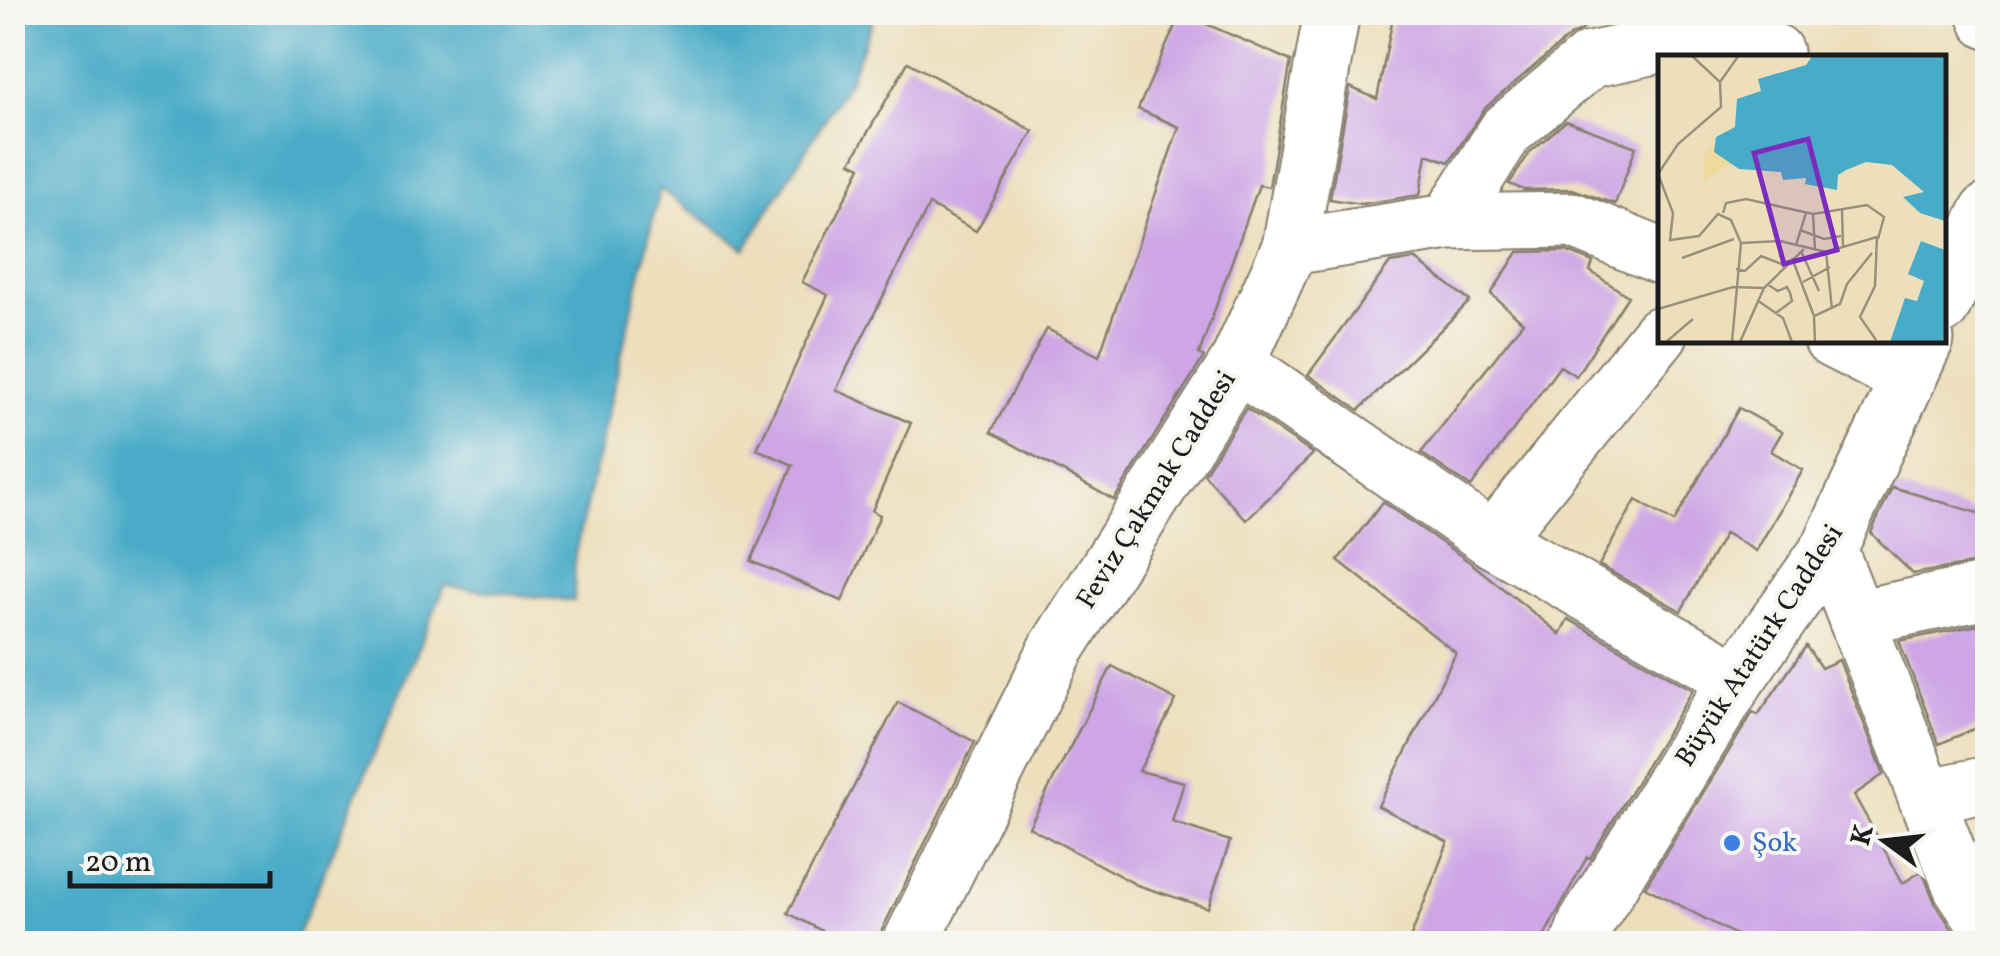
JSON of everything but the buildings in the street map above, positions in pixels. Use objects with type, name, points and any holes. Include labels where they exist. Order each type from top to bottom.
[{"type":"street","name":"Feviz Çakmak Caddesi","points":[[910,944],[1057,648],[1237,364],[1290,248],[1332,12]]},
{"type":"street","points":[[1985,12],[1988,21]]},
{"type":"street","points":[[1448,222],[1506,131],[1590,60],[1674,42],[1775,41]]},
{"type":"street","points":[[1945,300],[1988,212]]},
{"type":"street","points":[[1290,248],[1448,222],[1572,220],[1658,255]]},
{"type":"street","points":[[1493,540],[1658,336]]},
{"type":"street","points":[[1840,342],[1917,360]]},
{"type":"street","name":"Büyük Atatürk Caddesi","points":[[1579,944],[1586,922],[1737,679],[1829,549],[1917,360]]},
{"type":"street","points":[[1237,364],[1493,540],[1737,679]]},
{"type":"street","points":[[1829,549],[1961,886],[1988,926]]},
{"type":"street","points":[[1856,618],[1988,592]]},
{"type":"street","points":[[1926,797],[1988,784]]},
{"type":"water","points":[[12,13],[876,13],[849,80],[745,249],[660,189],[575,553],[574,601],[445,586],[294,943],[13,943]]},
{"type":"place","name":"Şok","points":[[1732,843]]}]
